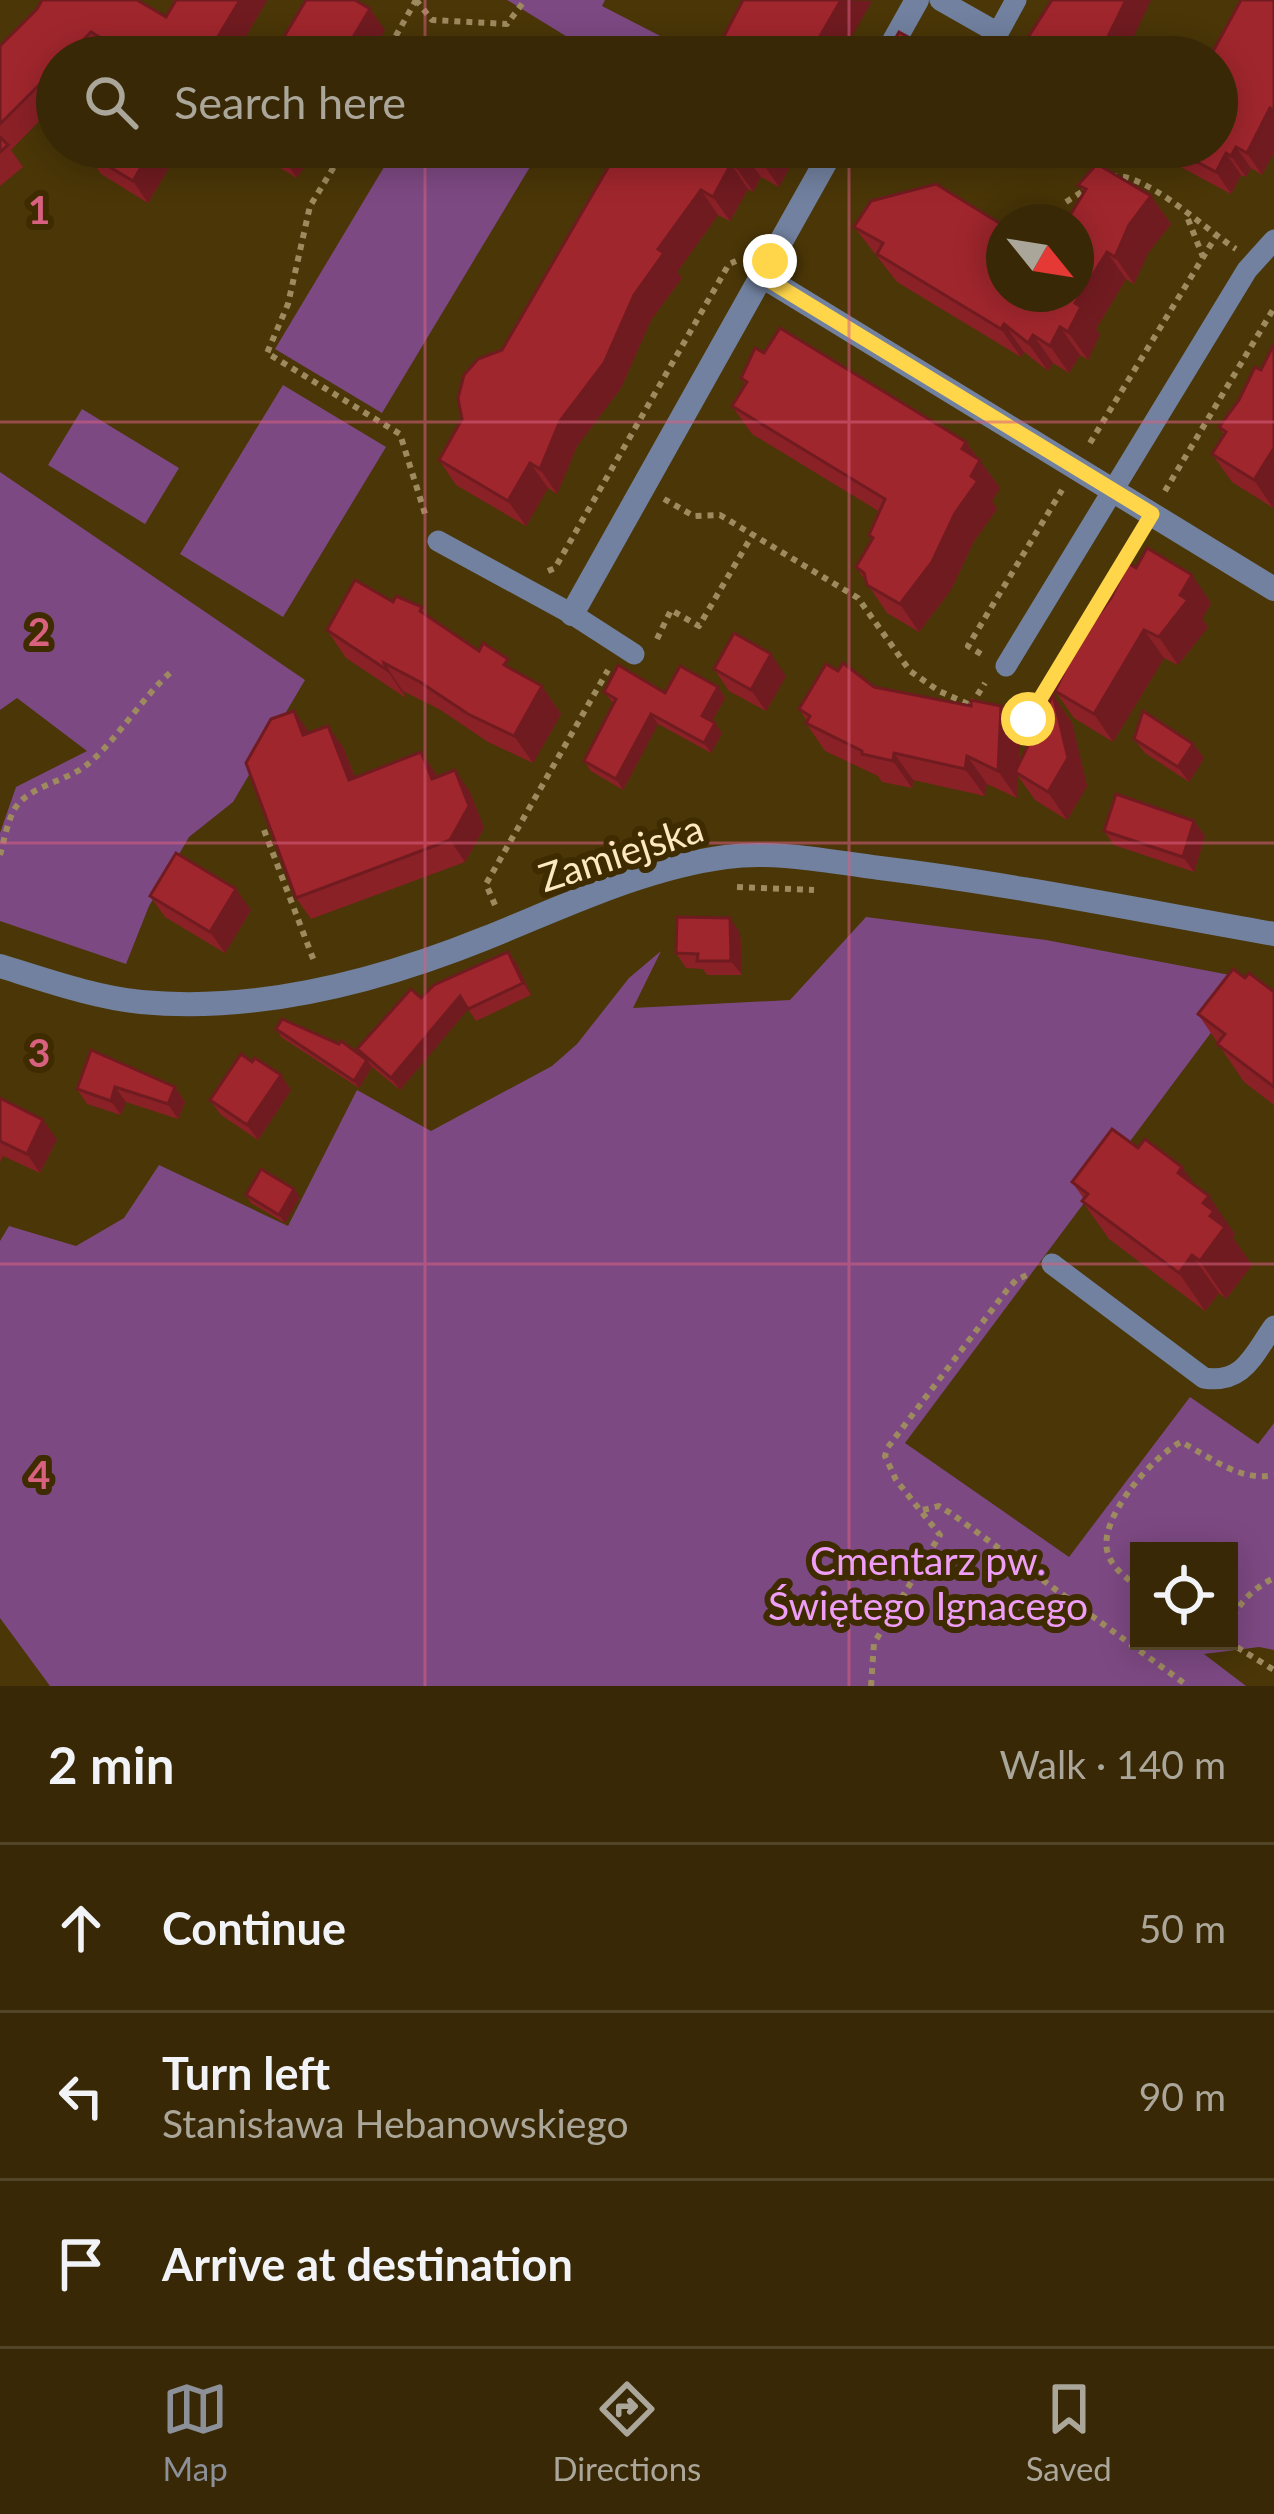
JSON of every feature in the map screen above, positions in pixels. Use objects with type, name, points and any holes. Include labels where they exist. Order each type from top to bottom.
[{"type":"street","points":[[896,36],[916,0]]},
{"type":"street","points":[[572,614],[822,168]]},
{"type":"street","points":[[766,268],[1274,589]]},
{"type":"street","name":"Zamiejska","points":[[0,966],[101,996],[140,1002],[276,1000],[448,953],[606,890],[679,866],[729,856],[771,855],[934,875],[1274,934]]},
{"type":"lane","points":[[940,0],[998,33],[1016,0]]},
{"type":"lane","points":[[1006,666],[1255,261],[1274,240]]},
{"type":"lane","points":[[438,541],[572,614],[634,654]]},
{"type":"lane","points":[[1052,1264],[1204,1378],[1238,1375],[1274,1326]]},
{"type":"path","points":[[396,36],[416,0],[432,20],[507,24],[525,0]]},
{"type":"path","points":[[333,168],[310,206],[288,304],[267,353],[400,434],[417,488]]},
{"type":"path","points":[[1066,202],[1102,179],[1121,175],[1144,181],[1255,261]]},
{"type":"path","points":[[1187,216],[1203,257]]},
{"type":"path","points":[[522,587],[533,570],[543,574],[555,568],[729,265],[755,252],[766,268]]},
{"type":"path","points":[[611,470],[694,516],[720,514],[859,598],[910,671],[939,691],[978,708],[1028,719],[1274,308]]},
{"type":"path","points":[[663,625],[671,610],[699,626],[753,535]]},
{"type":"path","points":[[0,855],[14,811],[28,795],[89,764],[146,694],[172,670]]},
{"type":"path","points":[[499,913],[486,884],[596,692]]},
{"type":"path","points":[[264,830],[309,950]]},
{"type":"path","points":[[723,886],[816,890]]},
{"type":"path","points":[[871,1686],[874,1643],[940,1534],[896,1480],[885,1456],[888,1447],[1016,1280],[1052,1264]]},
{"type":"path","points":[[1130,1580],[1115,1568],[1106,1550],[1107,1532],[1114,1513],[1161,1451],[1181,1442],[1234,1471],[1259,1478],[1274,1475]]},
{"type":"path","points":[[923,1510],[939,1506],[952,1514],[1188,1686]]},
{"type":"path","points":[[1238,1606],[1274,1578]]},
{"type":"path","points":[[1238,1648],[1274,1670]]},
{"type":"green space","points":[[507,0],[605,0],[602,6],[660,36],[566,36]]},
{"type":"green space","points":[[383,168],[529,168],[382,413],[275,349]]},
{"type":"green space","points":[[283,385],[386,447],[283,617],[180,554]]},
{"type":"green space","points":[[82,409],[179,468],[145,524],[48,465]]},
{"type":"green space","points":[[0,472],[305,680],[233,802],[189,837],[149,906],[126,964],[0,921],[0,833],[16,787],[87,751],[17,698],[0,710]]},
{"type":"green space","name":"Cmentarz pw. Świętego Ignacego","points":[[866,917],[1046,940],[1251,979],[905,1443],[1069,1557],[1190,1397],[1258,1444],[1274,1423],[1274,1650],[1238,1650],[1238,1542],[1130,1542],[1130,1650],[1235,1650],[1204,1654],[1246,1686],[50,1686],[0,1618],[0,1241],[9,1226],[76,1246],[124,1218],[159,1165],[288,1226],[357,1090],[431,1131],[552,1066],[577,1044],[629,978],[661,951],[633,1008],[790,1000]]},
{"type":"building","points":[[42,0],[137,0],[166,17],[176,0],[240,0],[218,36],[98,36],[91,32],[87,36],[36,36],[36,88],[0,124],[0,46]]},
{"type":"building","points":[[306,0],[355,0],[370,9],[354,36],[285,36]]},
{"type":"building","points":[[743,0],[841,0],[820,36],[724,36]]},
{"type":"building","points":[[1052,0],[1126,0],[1108,36],[1029,36]]},
{"type":"building","points":[[1241,0],[1274,0],[1274,108],[1247,153],[1238,148],[1238,36],[1221,36]]},
{"type":"building","points":[[111,168],[141,168],[133,181]]},
{"type":"building","points":[[608,168],[729,168],[713,197],[701,190],[658,249],[664,253],[634,295],[604,363],[560,421],[540,469],[530,463],[508,501],[439,460],[462,419],[458,398],[464,375],[478,359],[502,350]]},
{"type":"building","points":[[1093,168],[1104,168],[1151,196],[1129,225],[1115,257],[1107,252],[1094,273],[1094,204],[1077,204],[1086,189],[1078,185]]},
{"type":"building","points":[[936,184],[986,215],[986,312],[1078,312],[1068,332],[1060,327],[1050,346],[1033,335],[1028,343],[1004,324],[1001,329],[877,254],[883,243],[854,227],[871,201]]},
{"type":"building","points":[[780,328],[966,442],[962,449],[980,460],[971,476],[978,481],[955,513],[932,562],[900,604],[867,585],[864,573],[856,567],[873,538],[869,535],[885,499],[732,406],[747,382],[741,378],[755,348],[764,353]]},
{"type":"building","points":[[1274,344],[1274,448],[1254,480],[1212,454],[1226,432],[1219,427]]},
{"type":"building","points":[[1147,548],[1192,575],[1180,595],[1188,600],[1159,637],[1144,630],[1094,714],[1055,691],[1079,641],[1111,598],[1128,563],[1136,568]]},
{"type":"building","points":[[355,580],[393,602],[396,596],[422,607],[420,611],[479,651],[483,643],[508,659],[504,665],[542,686],[514,736],[384,663],[387,670],[327,630]]},
{"type":"building","points":[[734,633],[771,654],[751,690],[714,669]]},
{"type":"building","points":[[843,663],[874,687],[971,706],[971,700],[1001,706],[998,771],[967,756],[965,769],[894,753],[893,761],[862,754],[806,723],[810,716],[799,709],[826,664],[838,671]]},
{"type":"building","points":[[618,665],[665,693],[680,666],[718,687],[702,716],[715,723],[704,743],[651,714],[616,779],[584,761],[616,699],[604,692]]},
{"type":"building","points":[[1053,695],[1068,758],[1048,792],[1015,772]]},
{"type":"building","points":[[294,711],[303,735],[328,726],[349,780],[421,752],[432,779],[455,770],[469,806],[450,840],[296,898],[246,763],[271,719]]},
{"type":"building","points":[[1143,711],[1193,744],[1178,767],[1134,739]]},
{"type":"building","points":[[1116,794],[1194,821],[1183,857],[1104,831]]},
{"type":"building","points":[[176,853],[236,889],[210,932],[150,896]]},
{"type":"building","points":[[677,917],[730,918],[731,961],[697,961],[698,954],[676,953]]},
{"type":"building","points":[[508,952],[523,983],[468,1009],[460,996],[391,1078],[357,1049],[411,989],[421,998],[434,985]]},
{"type":"building","points":[[1233,969],[1245,978],[1249,973],[1274,992],[1274,1087],[1217,1044],[1225,1034],[1198,1014]]},
{"type":"building","points":[[282,1019],[341,1041],[367,1060],[354,1081],[276,1029]]},
{"type":"building","points":[[91,1050],[175,1087],[168,1104],[115,1087],[111,1101],[77,1089]]},
{"type":"building","points":[[241,1054],[281,1075],[247,1125],[210,1100]]},
{"type":"building","points":[[0,1098],[43,1120],[27,1154],[0,1141]]},
{"type":"building","points":[[1112,1129],[1138,1148],[1145,1139],[1182,1167],[1178,1173],[1209,1196],[1203,1203],[1214,1211],[1210,1216],[1225,1227],[1200,1261],[1192,1255],[1179,1273],[1082,1201],[1088,1194],[1072,1182]]},
{"type":"building","points":[[261,1169],[294,1189],[279,1215],[246,1195]]},
{"type":"route","points":[[770,261],[762,276],[1152,514],[1028,719]]}]
